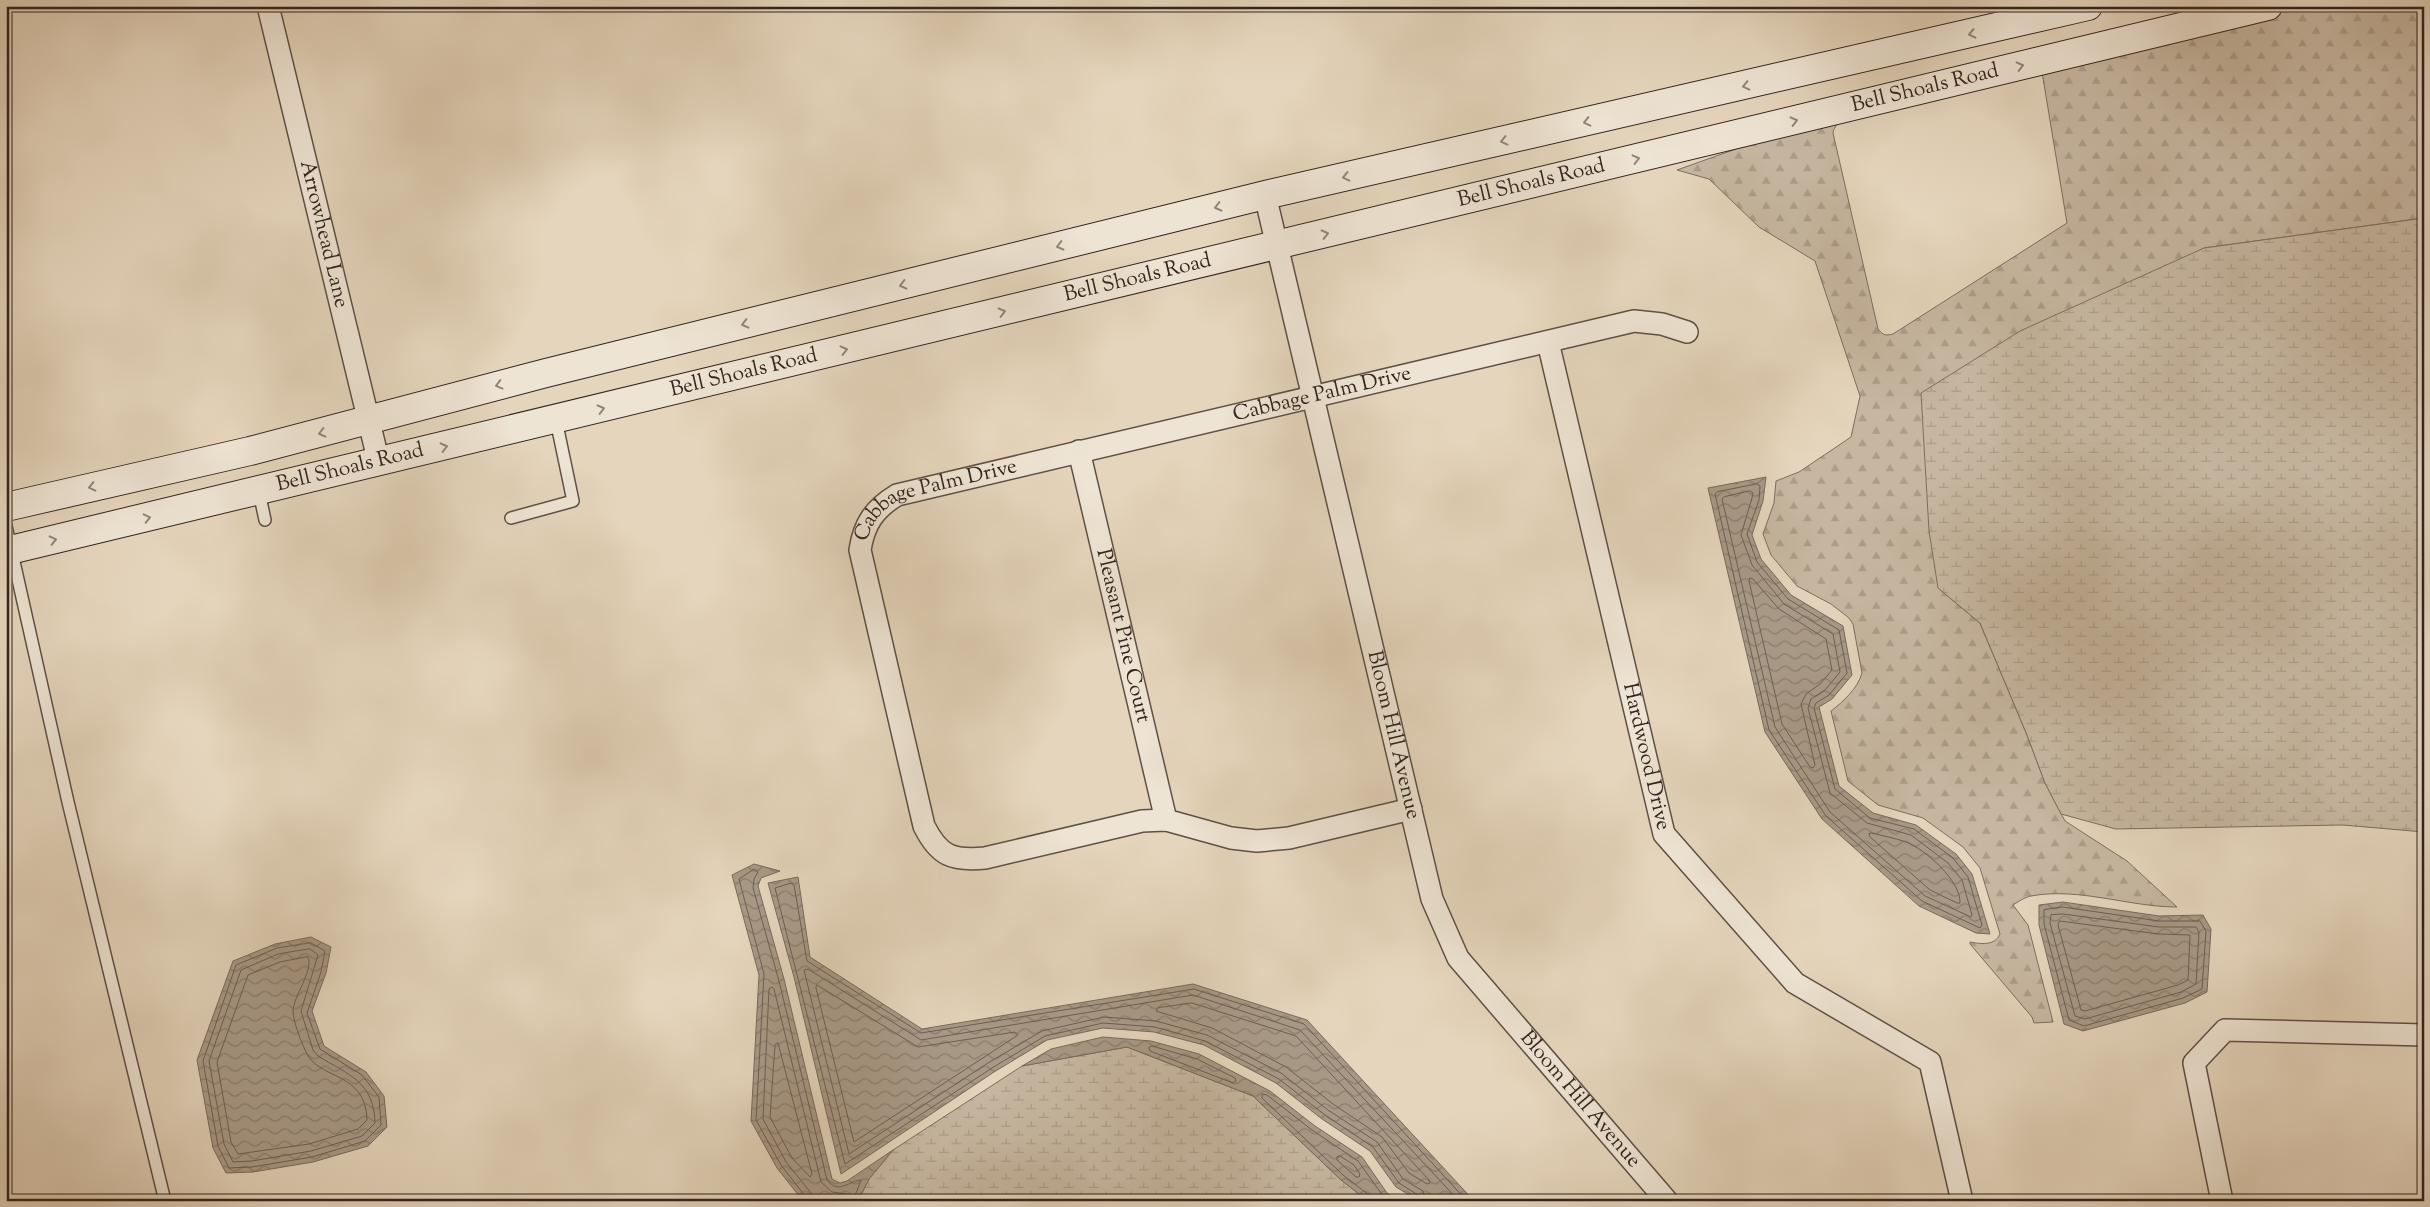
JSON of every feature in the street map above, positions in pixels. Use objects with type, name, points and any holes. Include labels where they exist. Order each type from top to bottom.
[{"type":"main road","name":"Bell Shoals Road","points":[[6,507],[250,451],[546,373],[1266,195],[2034,13],[2088,6]]},
{"type":"main road","name":"Bell Shoals Road","points":[[8,542],[259,492],[2268,6]]},
{"type":"street","name":"Arrowhead Lane","points":[[268,6],[379,463]]},
{"type":"street","name":"Bloom Hill Avenue","points":[[1266,195],[1432,899],[1458,958],[1668,1201]]},
{"type":"street","name":"Cabbage Palm Drive","points":[[1411,809],[1289,838],[1257,841],[1231,838],[1166,820],[1142,821],[985,858],[967,860],[947,855],[933,844],[924,826],[860,550],[862,532],[869,518],[881,504],[897,495],[1634,321],[1662,324],[1687,332]]},
{"type":"street","name":"Hardwood Drive","points":[[1548,342],[1664,834],[1795,983],[1930,1062],[1962,1201]]},
{"type":"street","name":"Pleasant Pine Court","points":[[1079,451],[1166,820]]},
{"type":"street","points":[[2222,1201],[2194,1062],[2225,1030],[2424,1035]]},
{"type":"lane","points":[[511,518],[573,501],[556,420]]},
{"type":"lane","points":[[259,492],[265,520]]},
{"type":"lane","points":[[8,542],[68,802],[165,1201]]},
{"type":"green space","points":[[2291,6],[2424,6],[2424,218],[2204,248],[1938,588],[1980,623],[2045,783],[2065,821],[2127,861],[2177,907],[2067,894],[2031,896],[2013,905],[2028,925],[2053,1022],[2034,1023],[2032,1017],[1970,944],[1970,942],[1983,944],[1995,941],[2000,934],[1980,868],[1963,847],[1923,818],[1878,805],[1848,781],[1831,711],[1854,689],[1862,673],[1853,624],[1849,618],[1831,604],[1797,586],[1771,555],[1763,534],[1774,503],[1776,481],[1799,472],[1851,437],[1860,396],[1815,261],[1759,227],[1709,179],[1677,170],[1865,103],[1841,120],[1833,133],[1878,329],[1884,334],[1893,334],[2067,223],[2040,60]]},
{"type":"green space","points":[[2424,218],[2424,832],[2343,825],[2116,829],[2061,814],[2045,783],[1980,623],[1938,588],[1929,531],[1921,393],[2020,331],[2204,248]]},
{"type":"green space","points":[[1127,1047],[1253,1096],[1340,1179],[1368,1201],[858,1201],[869,1179],[893,1150],[1022,1066]]},
{"type":"water","points":[[1766,477],[1763,501],[1752,535],[1761,559],[1791,595],[1843,626],[1852,675],[1832,699],[1819,707],[1839,786],[1873,813],[1916,825],[1956,854],[1972,874],[1990,934],[1976,933],[1919,906],[1822,819],[1765,732],[1708,488]]},
{"type":"water","points":[[754,864],[780,871],[761,878],[758,886],[784,979],[832,1179],[840,1183],[847,1181],[893,1150],[869,1179],[858,1201],[803,1201],[777,1168],[751,1121],[759,975],[732,875]]},
{"type":"water","points":[[798,877],[810,957],[922,1029],[1193,984],[1307,1020],[1474,1201],[1419,1201],[1396,1187],[1370,1151],[1322,1119],[1276,1083],[1204,1045],[1154,1032],[1103,1028],[1047,1040],[994,1072],[841,1174],[794,977],[768,883]]},
{"type":"water","points":[[2063,902],[2159,916],[2203,915],[2211,929],[2207,992],[2185,1003],[2083,1031],[2064,1024],[2039,925],[2039,905]]},
{"type":"water","points":[[311,937],[331,947],[326,973],[312,1011],[324,1046],[366,1072],[384,1096],[387,1127],[368,1146],[313,1162],[253,1172],[226,1173],[213,1148],[197,1060],[233,961],[275,944]]},
{"type":"water","points":[[1103,1037],[1151,1041],[1199,1054],[1270,1091],[1315,1126],[1362,1157],[1387,1193],[1399,1201],[1368,1201],[1340,1179],[1253,1096],[1127,1047],[1022,1066],[1051,1049]]}]
